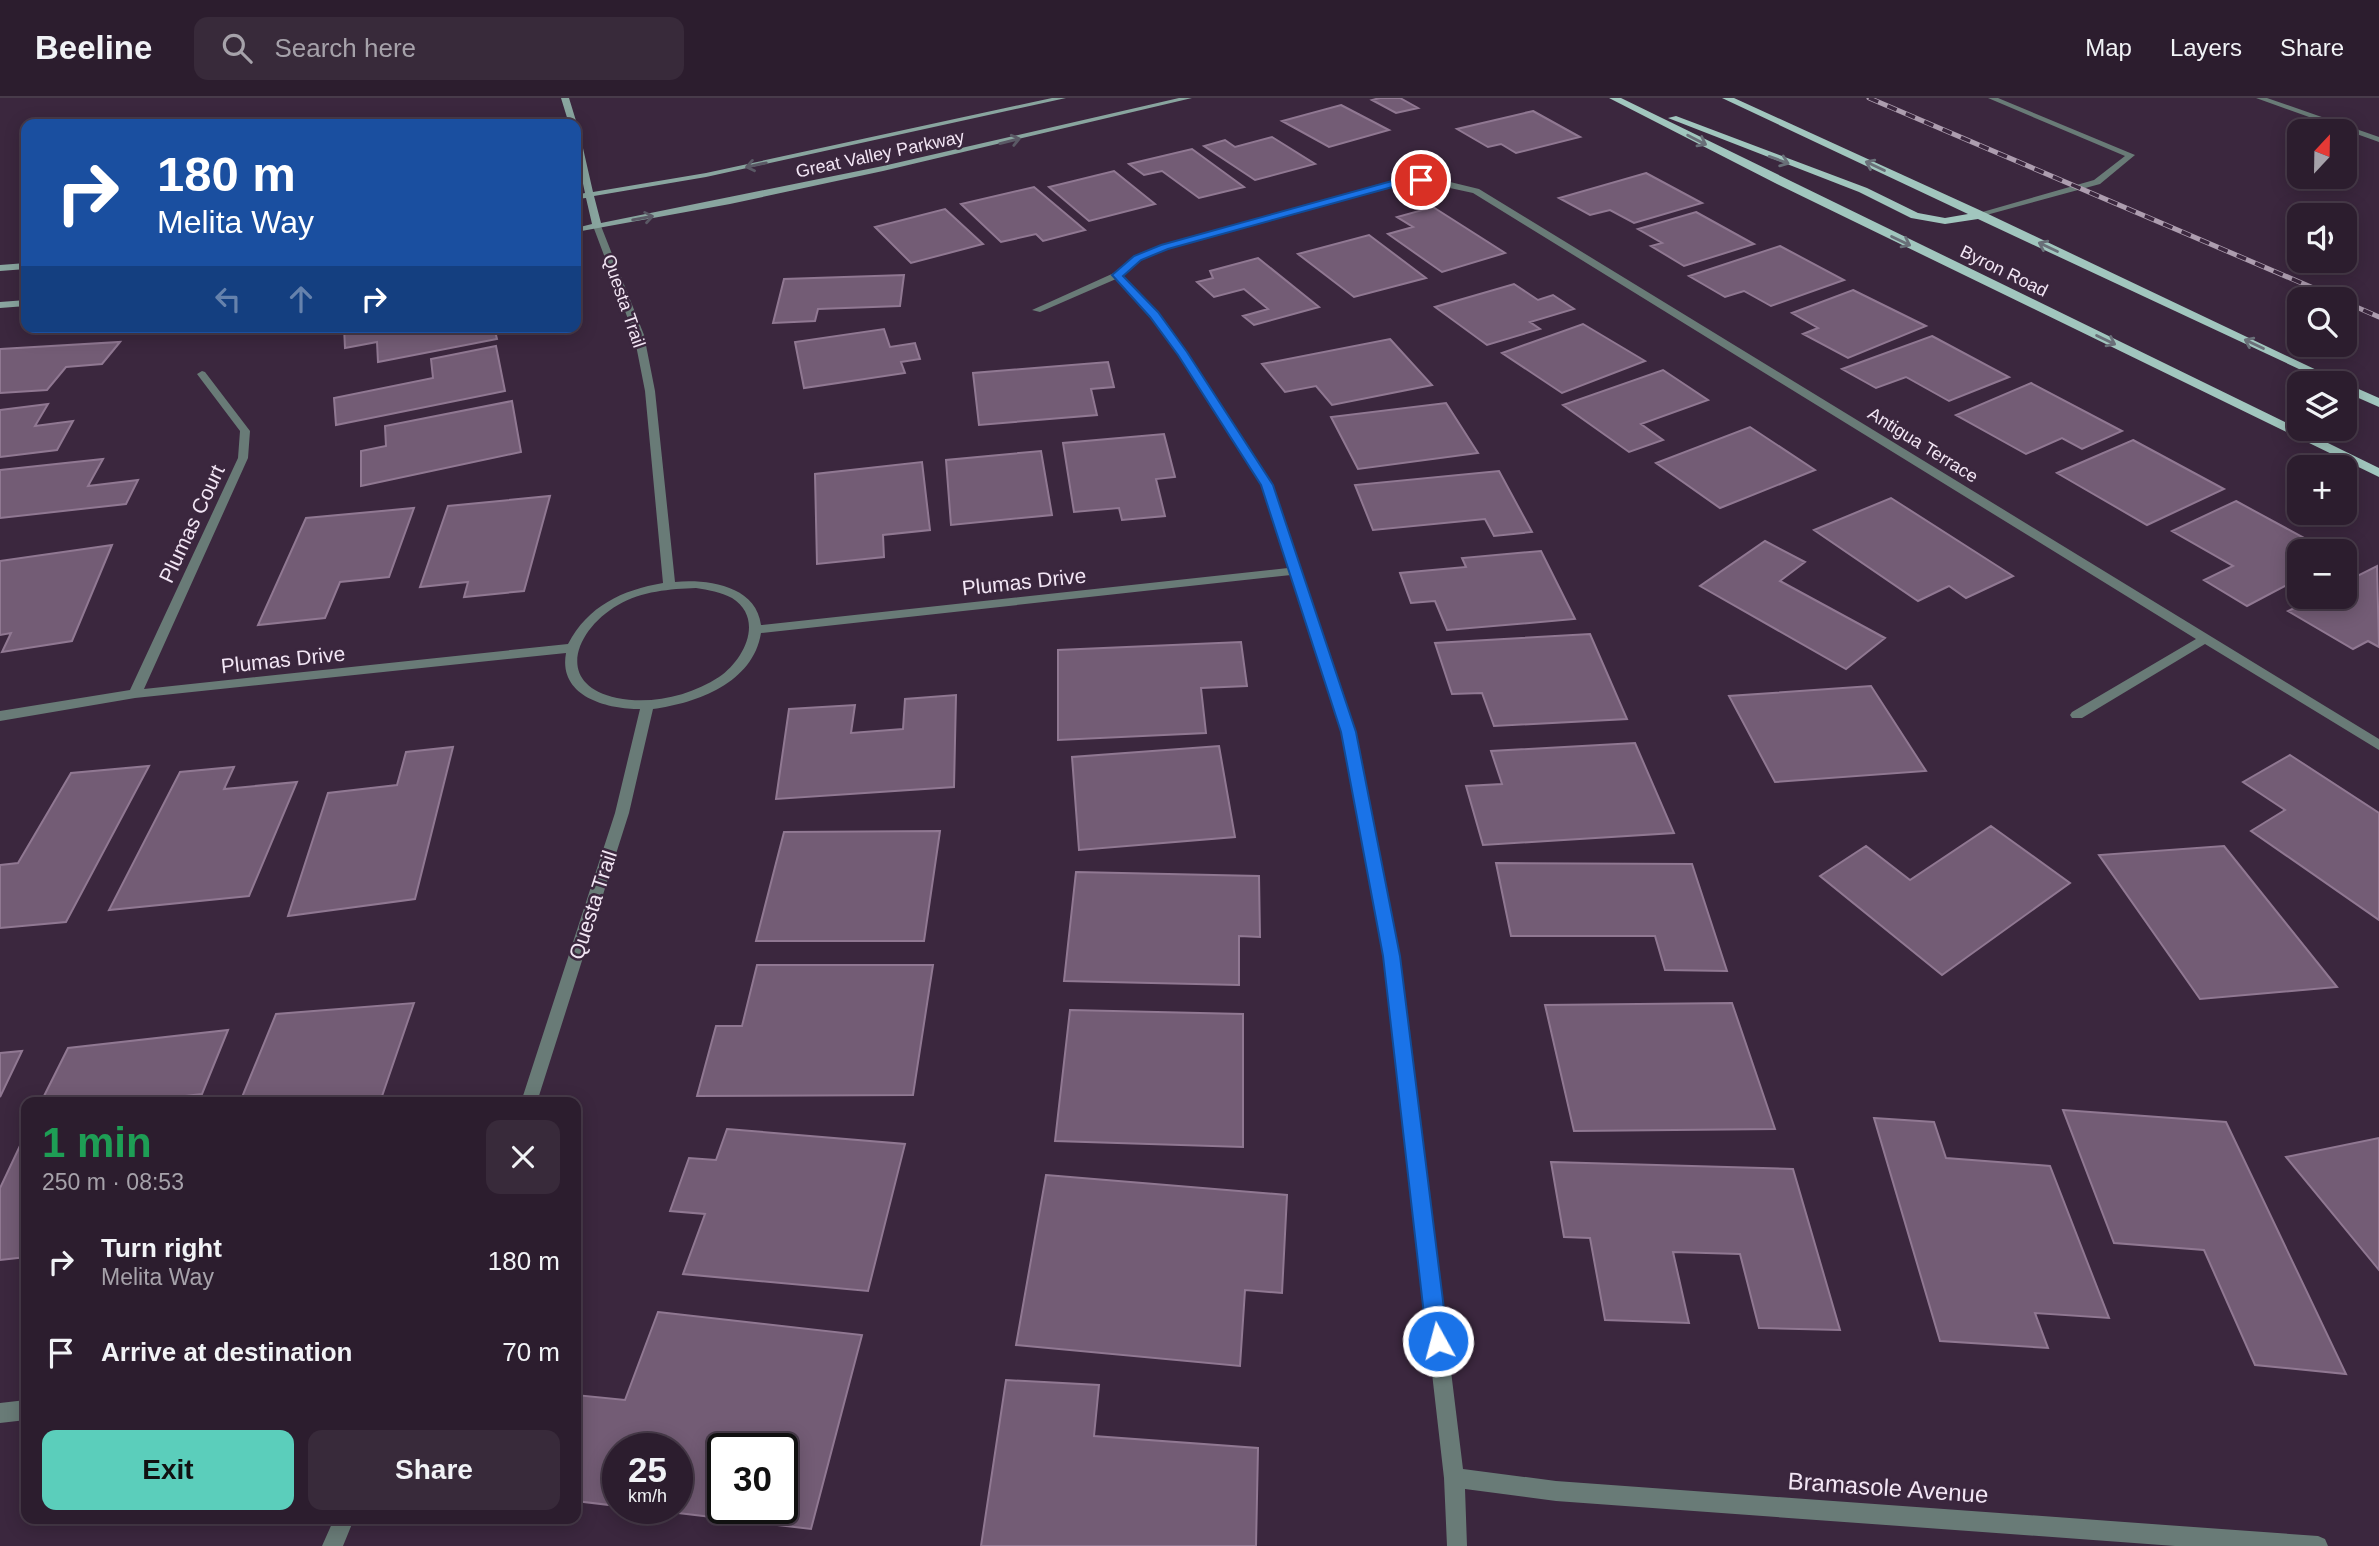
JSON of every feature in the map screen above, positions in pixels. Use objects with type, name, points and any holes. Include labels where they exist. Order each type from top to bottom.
[{"type":"main road","points":[[565,98],[571,119]]},
{"type":"main road","name":"Great Valley Parkway","points":[[581,196],[706,175],[1062,98]]},
{"type":"main road","name":"Great Valley Parkway","points":[[581,229],[749,198],[985,147],[1188,98]]},
{"type":"main road","name":"Byron Road","points":[[1727,98],[2313,371]]},
{"type":"main road","points":[[1619,100],[1698,126],[1748,148],[1863,190],[1915,216],[1945,221],[1982,215]]},
{"type":"main road","name":"Byron Road","points":[[1619,100],[1792,188],[2379,473]]},
{"type":"main road","points":[[581,156],[597,226]]},
{"type":"main road","points":[[0,268],[21,266]]},
{"type":"main road","points":[[0,305],[21,303]]},
{"type":"main road","points":[[2357,392],[2379,402]]},
{"type":"street","points":[[1982,215],[2097,182],[2131,156],[1992,98]]},
{"type":"street","points":[[2260,98],[2379,140]]},
{"type":"street","name":"Antigua Terrace","points":[[1037,310],[1117,275],[1138,258],[1165,247],[1395,183],[1421,180],[1446,182],[1476,191],[2379,745]]},
{"type":"street","name":"Questa Trail","points":[[597,226],[639,335],[650,391],[669,585]]},
{"type":"street","points":[[1117,275],[1154,315],[1183,354],[1267,485],[1348,732],[1392,956],[1454,1478],[1457,1546]]},
{"type":"street","name":"Plumas Court","points":[[135,694],[243,458],[244,431],[202,374]]},
{"type":"street","name":"Plumas Drive","points":[[757,629],[1295,571]]},
{"type":"street","points":[[696,584],[720,589],[740,598],[752,612],[757,629],[753,646],[743,663],[725,678],[702,691],[675,701],[623,705],[601,699],[585,690],[574,678],[569,663],[576,635],[599,612],[632,594],[669,585],[696,584]]},
{"type":"street","points":[[2077,715],[2205,639]]},
{"type":"street","name":"Plumas Drive","points":[[0,716],[135,694],[571,648]]},
{"type":"street","name":"Questa Trail","points":[[531,1097],[622,813],[647,705]]},
{"type":"street","points":[[0,1413],[21,1411]]},
{"type":"street","name":"Bramasole Avenue","points":[[1454,1478],[1556,1490],[2318,1546]]},
{"type":"street","points":[[332,1546],[342,1524]]},
{"type":"building","points":[[1400,98],[1418,108],[1396,113],[1372,100]]},
{"type":"building","points":[[1341,105],[1389,130],[1329,147],[1282,121]]},
{"type":"building","points":[[1533,111],[1580,137],[1516,153],[1501,144],[1488,147],[1457,129]]},
{"type":"building","points":[[1272,137],[1315,164],[1255,180],[1204,146],[1225,140],[1235,147]]},
{"type":"building","points":[[1192,149],[1244,187],[1199,198],[1162,171],[1144,175],[1129,164]]},
{"type":"building","points":[[1114,171],[1155,204],[1089,221],[1049,187]]},
{"type":"building","points":[[1646,173],[1702,203],[1634,223],[1610,210],[1590,215],[1559,198]]},
{"type":"building","points":[[1034,187],[1085,230],[1043,241],[1036,234],[1001,242],[961,204]]},
{"type":"building","points":[[1433,207],[1505,253],[1442,272],[1388,234],[1413,227],[1397,217]]},
{"type":"building","points":[[945,209],[983,244],[911,263],[875,227]]},
{"type":"building","points":[[1696,212],[1754,244],[1684,266],[1651,246],[1662,243],[1638,229]]},
{"type":"building","points":[[1369,235],[1426,278],[1354,297],[1298,254]]},
{"type":"building","points":[[1780,246],[1844,280],[1771,306],[1744,291],[1725,297],[1689,276]]},
{"type":"building","points":[[1258,258],[1319,307],[1254,325],[1243,316],[1268,309],[1244,289],[1214,297],[1197,282],[1213,278],[1210,271]]},
{"type":"building","points":[[904,275],[900,306],[818,309],[815,321],[773,323],[784,279]]},
{"type":"building","points":[[1514,284],[1538,300],[1553,295],[1574,309],[1530,322],[1540,329],[1487,345],[1435,307]]},
{"type":"building","points":[[1853,290],[1926,326],[1848,358],[1803,334],[1818,328],[1792,313]]},
{"type":"building","points":[[1583,324],[1645,361],[1562,393],[1502,353]]},
{"type":"building","points":[[884,329],[890,347],[915,343],[920,359],[901,362],[905,373],[804,388],[795,342]]},
{"type":"building","points":[[344,333],[496,333],[497,339],[378,362],[377,342],[345,348]]},
{"type":"building","points":[[1932,336],[2009,377],[1949,401],[1906,377],[1876,388],[1842,369]]},
{"type":"building","points":[[1390,339],[1432,385],[1332,405],[1316,386],[1285,392],[1262,364]]},
{"type":"building","points":[[120,342],[102,364],[66,367],[47,390],[0,393],[0,349]]},
{"type":"building","points":[[496,346],[505,391],[336,425],[334,398],[433,378],[431,359]]},
{"type":"building","points":[[1108,362],[1114,387],[1091,389],[1097,415],[979,425],[973,373]]},
{"type":"building","points":[[1663,370],[1708,400],[1641,424],[1663,440],[1629,452],[1563,405]]},
{"type":"building","points":[[2031,383],[2122,431],[2082,449],[2062,438],[2026,454],[1956,415]]},
{"type":"building","points":[[512,401],[521,452],[361,486],[361,451],[386,446],[385,426]]},
{"type":"building","points":[[1446,403],[1478,453],[1358,469],[1331,417]]},
{"type":"building","points":[[48,404],[35,426],[73,421],[57,450],[0,457],[0,410]]},
{"type":"building","points":[[1750,427],[1815,470],[1720,508],[1656,463]]},
{"type":"building","points":[[1164,434],[1175,477],[1156,479],[1165,516],[1122,520],[1119,508],[1074,512],[1063,443]]},
{"type":"building","points":[[2133,440],[2224,489],[2147,525],[2057,473]]},
{"type":"building","points":[[1041,451],[1052,515],[951,525],[946,460]]},
{"type":"building","points":[[103,459],[88,486],[138,480],[126,504],[0,518],[0,470]]},
{"type":"building","points":[[922,462],[930,530],[883,535],[884,557],[817,564],[815,474]]},
{"type":"building","points":[[1499,471],[1532,532],[1494,536],[1485,519],[1373,530],[1355,485]]},
{"type":"building","points":[[550,496],[524,591],[464,597],[468,582],[420,587],[448,506]]},
{"type":"building","points":[[1891,498],[2013,576],[1966,598],[1949,586],[1918,601],[1814,530]]},
{"type":"building","points":[[2236,501],[2306,539],[2287,539],[2287,585],[2247,606],[2204,580],[2233,566],[2172,531]]},
{"type":"building","points":[[414,508],[389,577],[340,582],[325,618],[258,625],[306,518]]},
{"type":"building","points":[[1765,541],[1805,562],[1780,581],[1885,638],[1846,669],[1700,586]]},
{"type":"building","points":[[112,545],[72,641],[2,652],[11,633],[0,635],[0,561]]},
{"type":"building","points":[[1541,551],[1575,619],[1447,630],[1435,601],[1411,603],[1400,573],[1466,567],[1462,558]]},
{"type":"building","points":[[2377,566],[2379,647],[2368,641],[2353,649],[2288,611],[2357,609],[2357,576]]},
{"type":"building","points":[[1590,634],[1627,719],[1494,726],[1482,693],[1452,694],[1435,643]]},
{"type":"building","points":[[1241,642],[1247,686],[1201,688],[1206,733],[1058,740],[1058,650]]},
{"type":"building","points":[[1871,686],[1926,771],[1775,782],[1729,696]]},
{"type":"building","points":[[956,695],[954,787],[776,799],[789,709],[855,705],[851,733],[903,729],[905,699]]},
{"type":"building","points":[[1635,743],[1674,833],[1483,845],[1466,786],[1502,784],[1491,751]]},
{"type":"building","points":[[1219,746],[1235,837],[1079,850],[1072,757]]},
{"type":"building","points":[[453,747],[415,899],[288,916],[328,793],[397,785],[406,752]]},
{"type":"building","points":[[2290,755],[2379,813],[2379,920],[2251,831],[2285,810],[2243,782]]},
{"type":"building","points":[[149,766],[66,922],[0,928],[0,865],[18,863],[71,773]]},
{"type":"building","points":[[234,767],[224,789],[297,782],[249,896],[109,910],[180,772]]},
{"type":"building","points":[[1991,826],[2070,883],[1942,975],[1820,876],[1866,846],[1910,880]]},
{"type":"building","points":[[940,831],[924,941],[756,941],[784,832]]},
{"type":"building","points":[[2224,846],[2337,987],[2200,999],[2099,855]]},
{"type":"building","points":[[1496,863],[1692,864],[1727,971],[1665,970],[1655,936],[1511,936]]},
{"type":"building","points":[[1076,872],[1259,876],[1260,937],[1239,936],[1239,985],[1064,981]]},
{"type":"building","points":[[757,965],[933,965],[913,1095],[697,1096],[716,1026],[742,1026]]},
{"type":"building","points":[[414,1003],[382,1097],[242,1097],[276,1014]]},
{"type":"building","points":[[1732,1003],[1775,1129],[1574,1131],[1545,1005]]},
{"type":"building","points":[[1070,1010],[1243,1014],[1243,1147],[1055,1141]]},
{"type":"building","points":[[228,1030],[202,1094],[177,1097],[44,1097],[68,1048]]},
{"type":"building","points":[[22,1051],[0,1097],[0,1053]]},
{"type":"building","points":[[2063,1110],[2226,1122],[2346,1374],[2255,1365],[2204,1250],[2114,1243]]},
{"type":"building","points":[[1874,1118],[1934,1122],[1946,1158],[2050,1166],[2109,1318],[2035,1313],[2048,1348],[1940,1341]]},
{"type":"building","points":[[727,1129],[905,1144],[868,1291],[683,1274],[705,1214],[670,1211],[689,1158],[716,1160]]},
{"type":"building","points":[[2379,1138],[2379,1270],[2286,1157]]},
{"type":"building","points":[[21,1144],[21,1258],[0,1260],[0,1188]]},
{"type":"building","points":[[1551,1162],[1793,1169],[1840,1330],[1759,1328],[1740,1254],[1673,1252],[1689,1323],[1605,1320],[1590,1238],[1564,1237]]},
{"type":"building","points":[[1046,1175],[1287,1195],[1282,1293],[1245,1290],[1240,1366],[1016,1345]]},
{"type":"building","points":[[658,1312],[862,1335],[811,1529],[769,1524],[798,1524],[798,1433],[707,1433],[707,1517],[693,1515],[693,1433],[602,1433],[602,1504],[581,1502],[581,1396],[625,1400]]},
{"type":"building","points":[[1006,1380],[1099,1385],[1094,1436],[1258,1448],[1256,1546],[981,1546]]},
{"type":"railway","points":[[1869,98],[2311,287]]},
{"type":"railway","points":[[2357,307],[2379,317]]},
{"type":"route","points":[[1421,180],[1395,183],[1165,247],[1138,258],[1117,275],[1154,315],[1183,354],[1267,485],[1348,732],[1392,956],[1438,1341]]}]
